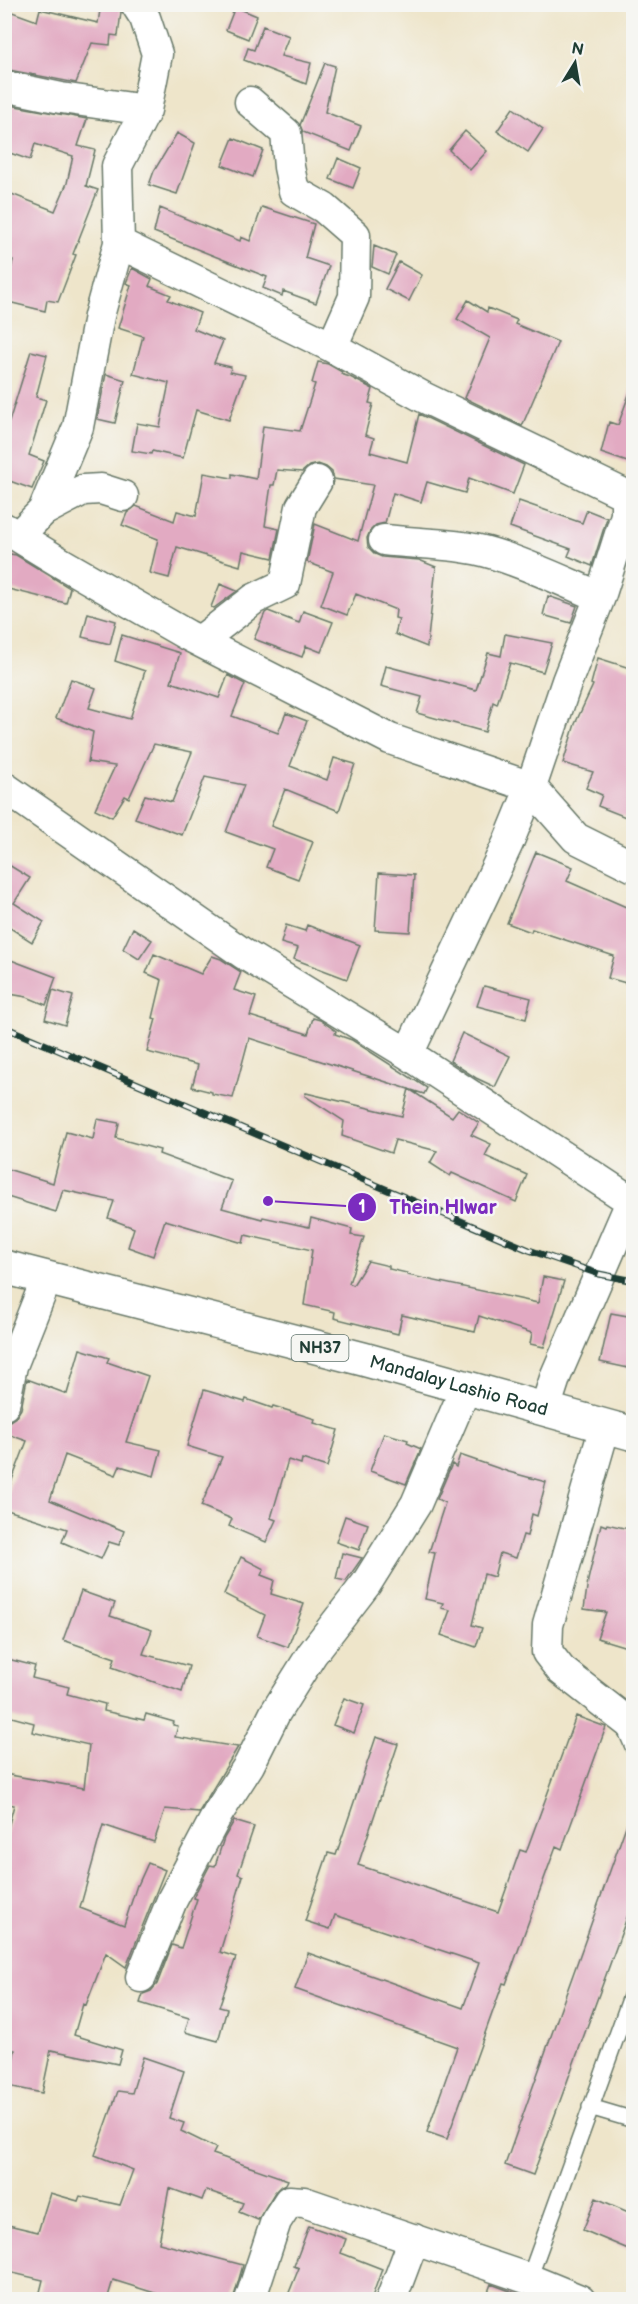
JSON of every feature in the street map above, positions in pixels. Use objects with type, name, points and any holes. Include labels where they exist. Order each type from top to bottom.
[{"type":"highway","name":"Mandalay Lashio Road","points":[[4,1267],[352,1356],[619,1430]]},
{"type":"street","points":[[43,511],[78,427],[99,316],[119,243],[117,166],[146,110],[157,54],[145,18],[136,4]]},
{"type":"street","points":[[4,86],[61,98],[146,110]]},
{"type":"street","points":[[250,102],[286,133],[294,191],[324,208],[355,235],[354,297],[332,347]]},
{"type":"street","points":[[119,243],[332,347],[423,397],[626,495],[626,514],[600,597],[567,681],[531,787],[508,843],[408,1054]]},
{"type":"street","points":[[200,641],[254,598],[285,585],[301,507],[317,481]]},
{"type":"street","points":[[123,496],[101,489],[83,490],[43,511],[11,532],[200,641],[390,739],[531,787],[576,838],[633,867]]},
{"type":"street","points":[[384,540],[459,547],[492,553],[532,567],[600,597]]},
{"type":"street","points":[[4,787],[244,954],[408,1054],[632,1198],[623,1247],[556,1375],[546,1410]]},
{"type":"street","points":[[4,1405],[12,1366],[47,1278]]},
{"type":"street","points":[[141,1977],[172,1900],[218,1814],[249,1766],[275,1713],[312,1654],[366,1584],[416,1504],[466,1387]]},
{"type":"street","points":[[619,1430],[548,1624],[548,1652],[561,1670],[627,1723]]},
{"type":"street","points":[[250,2300],[276,2221],[289,2201],[304,2202],[414,2239],[526,2289],[580,2300]]},
{"type":"street","points":[[391,2300],[414,2239]]},
{"type":"lane","points":[[627,1723],[633,1749]]},
{"type":"lane","points":[[526,2289],[633,1988]]},
{"type":"lane","points":[[590,2107],[633,2120]]},
{"type":"building","points":[[101,4],[119,4],[121,12],[118,36],[111,35],[110,45],[92,43],[76,83],[4,69],[4,9],[37,21],[40,9],[98,23]]},
{"type":"building","points":[[235,7],[257,16],[248,39],[226,30]]},
{"type":"building","points":[[263,26],[289,36],[281,56],[311,63],[306,84],[244,60],[248,48],[254,50]]},
{"type":"building","points":[[325,63],[335,66],[325,112],[361,126],[351,151],[303,132],[300,125]]},
{"type":"building","points":[[4,104],[87,119],[78,146],[95,150],[86,186],[98,190],[73,254],[76,255],[58,302],[47,300],[45,311],[4,301],[13,260],[4,257],[4,191],[55,211],[67,183],[73,156],[35,144],[30,160],[4,151]]},
{"type":"building","points":[[513,108],[543,129],[528,152],[497,131]]},
{"type":"building","points":[[465,131],[487,151],[470,170],[449,150]]},
{"type":"building","points":[[177,133],[195,143],[177,194],[149,185],[154,171]]},
{"type":"building","points":[[233,138],[263,150],[253,177],[222,165]]},
{"type":"building","points":[[338,158],[361,168],[353,188],[330,179]]},
{"type":"building","points":[[262,207],[314,224],[305,258],[329,266],[316,303],[283,291],[282,296],[263,288],[267,277],[154,232],[160,208],[240,241],[241,237],[250,241]]},
{"type":"building","points":[[374,246],[396,255],[388,274],[372,267]]},
{"type":"building","points":[[399,262],[422,275],[409,301],[385,289]]},
{"type":"building","points":[[132,268],[152,279],[149,286],[171,295],[168,300],[200,313],[194,329],[223,341],[214,363],[231,367],[230,372],[245,375],[229,420],[196,410],[183,458],[152,451],[151,454],[132,451],[137,423],[160,427],[169,383],[133,374],[143,336],[118,328],[131,285],[126,283]]},
{"type":"building","points":[[468,300],[487,312],[488,308],[517,320],[515,324],[558,342],[522,426],[465,398],[490,338],[457,319]]},
{"type":"building","points":[[31,351],[47,355],[36,397],[46,400],[29,455],[44,461],[32,489],[4,479],[4,421],[9,422]]},
{"type":"building","points":[[318,362],[328,364],[342,372],[341,374],[373,389],[369,403],[373,404],[365,435],[374,438],[370,452],[407,462],[419,414],[524,465],[513,494],[469,478],[465,493],[427,482],[421,502],[393,493],[385,523],[376,525],[370,531],[367,538],[368,547],[375,554],[382,557],[419,560],[436,567],[427,647],[395,634],[399,619],[395,618],[396,610],[356,594],[347,615],[321,605],[333,572],[307,562],[315,524],[358,541],[373,485],[334,479],[332,472],[318,464],[309,466],[302,472],[277,470],[274,485],[271,485],[265,526],[279,529],[273,558],[243,551],[240,566],[177,547],[169,578],[150,573],[158,539],[122,525],[127,513],[136,506],[174,521],[177,511],[196,516],[204,473],[232,478],[232,474],[256,479],[263,426],[300,431],[315,384],[312,383]]},
{"type":"building","points":[[106,374],[125,380],[115,423],[97,419]]},
{"type":"building","points":[[631,389],[633,390],[633,464],[601,453],[609,422],[618,425]]},
{"type":"building","points":[[519,501],[582,523],[587,510],[607,518],[592,566],[568,556],[571,549],[510,527]]},
{"type":"building","points":[[4,553],[16,555],[70,588],[66,603],[4,588]]},
{"type":"building","points":[[220,584],[237,591],[214,608],[211,607]]},
{"type":"building","points":[[548,596],[577,606],[571,623],[543,615]]},
{"type":"building","points":[[268,611],[299,623],[303,611],[333,622],[321,652],[306,646],[302,657],[254,639]]},
{"type":"building","points":[[88,613],[116,621],[110,644],[82,637]]},
{"type":"building","points":[[505,634],[552,643],[543,672],[510,663],[497,704],[493,702],[485,732],[417,713],[422,697],[381,686],[386,666],[476,690],[488,653],[501,656]]},
{"type":"building","points":[[122,635],[180,653],[171,682],[219,698],[228,675],[245,684],[232,716],[278,733],[286,713],[307,721],[290,766],[327,780],[334,758],[355,764],[339,811],[285,789],[271,826],[313,842],[298,879],[266,867],[273,849],[226,832],[244,785],[205,777],[182,835],[135,818],[145,795],[172,802],[192,752],[154,744],[129,798],[125,796],[112,817],[95,809],[115,766],[88,762],[93,732],[56,718],[71,679],[96,688],[89,708],[130,719],[145,671],[115,661]]},
{"type":"building","points":[[598,658],[633,669],[633,820],[598,806],[602,795],[586,788],[593,772],[563,763],[575,724],[593,685],[591,684]]},
{"type":"building","points":[[536,852],[573,867],[567,881],[633,910],[633,985],[608,978],[614,956],[507,923]]},
{"type":"building","points":[[4,862],[30,878],[14,903],[44,922],[32,942],[4,924]]},
{"type":"building","points":[[379,873],[414,875],[410,932],[375,930]]},
{"type":"building","points":[[286,925],[305,931],[307,925],[360,945],[347,979],[294,959],[298,948],[281,943]]},
{"type":"building","points":[[133,928],[152,940],[139,959],[123,949]]},
{"type":"building","points":[[154,954],[201,974],[212,956],[221,959],[241,972],[234,990],[256,997],[250,1016],[308,1034],[313,1018],[320,1020],[336,1031],[335,1034],[352,1040],[427,1088],[424,1094],[249,1038],[233,1098],[192,1087],[198,1065],[147,1052],[156,1019],[153,1018],[162,980],[146,973]]},
{"type":"building","points":[[11,960],[56,977],[46,1005],[27,997],[4,993],[4,977]]},
{"type":"building","points":[[484,986],[531,998],[526,1019],[477,1006]]},
{"type":"building","points":[[53,990],[73,996],[65,1025],[45,1019]]},
{"type":"building","points":[[462,1033],[510,1056],[495,1087],[450,1061]]},
{"type":"building","points":[[409,1089],[452,1117],[458,1109],[479,1123],[471,1135],[491,1144],[485,1156],[527,1175],[516,1202],[452,1173],[450,1176],[430,1163],[437,1151],[395,1140],[391,1153],[342,1136],[344,1121],[305,1096],[306,1093],[402,1116]]},
{"type":"building","points":[[97,1119],[119,1123],[116,1138],[160,1150],[159,1154],[232,1181],[222,1208],[262,1219],[263,1217],[309,1227],[311,1218],[352,1229],[351,1235],[364,1237],[349,1283],[353,1285],[368,1261],[389,1266],[389,1269],[407,1273],[407,1275],[538,1303],[543,1277],[564,1281],[544,1347],[530,1344],[532,1333],[479,1316],[475,1332],[402,1315],[398,1334],[334,1318],[335,1312],[304,1305],[312,1250],[245,1235],[243,1243],[165,1220],[153,1256],[128,1247],[134,1228],[108,1218],[114,1201],[63,1190],[56,1212],[4,1196],[4,1168],[53,1183],[66,1132],[93,1139]]},
{"type":"building","points":[[611,1313],[633,1317],[633,1369],[600,1362]]},
{"type":"building","points":[[80,1349],[109,1358],[107,1362],[148,1376],[126,1442],[161,1450],[154,1476],[120,1466],[116,1475],[65,1455],[50,1500],[124,1531],[119,1545],[109,1542],[101,1559],[62,1542],[67,1529],[4,1509],[10,1485],[27,1441],[4,1433],[4,1431],[8,1422],[16,1417],[21,1409],[27,1379],[67,1394]]},
{"type":"building","points":[[204,1390],[245,1402],[246,1399],[272,1408],[273,1406],[315,1419],[314,1423],[338,1430],[327,1467],[302,1459],[301,1464],[288,1460],[271,1518],[276,1520],[266,1542],[229,1526],[232,1519],[201,1506],[222,1457],[187,1446]]},
{"type":"building","points":[[384,1433],[408,1440],[407,1443],[421,1449],[406,1484],[370,1471]]},
{"type":"building","points":[[460,1455],[546,1482],[537,1516],[532,1514],[527,1536],[523,1535],[516,1558],[500,1553],[494,1577],[484,1574],[472,1625],[482,1628],[476,1647],[441,1635],[450,1610],[441,1608],[443,1603],[425,1599],[435,1553],[429,1552],[445,1503],[437,1499],[452,1464],[456,1467]]},
{"type":"building","points":[[345,1516],[368,1524],[359,1550],[336,1542]]},
{"type":"building","points":[[601,1524],[633,1530],[633,1636],[630,1648],[597,1638],[606,1612],[584,1609]]},
{"type":"building","points":[[342,1553],[362,1558],[346,1581],[336,1579]]},
{"type":"building","points":[[241,1557],[264,1569],[261,1575],[274,1580],[271,1594],[304,1604],[288,1647],[257,1636],[265,1615],[224,1594]]},
{"type":"building","points":[[81,1591],[115,1603],[110,1616],[152,1630],[143,1654],[189,1666],[182,1692],[112,1667],[115,1658],[63,1640]]},
{"type":"building","points":[[4,1658],[35,1666],[32,1678],[69,1687],[67,1694],[105,1704],[104,1711],[144,1720],[146,1714],[174,1722],[173,1725],[178,1726],[175,1737],[238,1747],[199,1812],[165,1809],[154,1842],[103,1825],[80,1908],[124,1925],[137,1885],[148,1863],[165,1870],[126,1967],[106,1953],[86,2005],[83,2004],[74,2035],[122,2050],[118,2064],[51,2050],[42,2093],[8,2086],[15,2050],[4,2048],[4,1843],[14,1805],[4,1803],[4,1774],[84,1788],[89,1745],[32,1732],[34,1723],[4,1715]]},
{"type":"building","points":[[344,1698],[364,1705],[354,1733],[333,1725]]},
{"type":"building","points":[[576,1716],[606,1727],[562,1849],[556,1846],[506,1984],[503,1983],[447,2139],[427,2132],[457,2047],[295,1989],[308,1953],[463,2008],[479,1963],[335,1915],[330,1929],[305,1921],[328,1853],[336,1855],[376,1737],[398,1744],[358,1865],[498,1912],[520,1850],[526,1852]]},
{"type":"building","points":[[631,1812],[633,1813],[633,1901],[533,2175],[505,2165]]},
{"type":"building","points":[[234,1821],[254,1827],[238,1874],[243,1876],[220,1952],[236,1957],[219,2007],[227,2009],[218,2041],[185,2032],[189,2018],[140,2003],[143,1994],[151,1991],[157,1984],[172,1945],[181,1948],[197,1899],[194,1898],[195,1894],[210,1865],[215,1866],[224,1838]]},
{"type":"building","points":[[143,2057],[184,2071],[169,2118],[184,2123],[181,2131],[216,2148],[213,2154],[288,2180],[275,2192],[258,2220],[239,2212],[243,2203],[206,2190],[202,2200],[169,2188],[159,2243],[243,2265],[233,2300],[177,2300],[113,2280],[107,2300],[38,2300],[43,2280],[4,2271],[4,2224],[38,2232],[50,2193],[78,2201],[80,2196],[120,2205],[133,2170],[95,2155],[118,2091],[132,2093]]},
{"type":"building","points":[[596,2198],[633,2214],[633,2251],[583,2230]]},
{"type":"building","points":[[309,2226],[346,2239],[341,2253],[382,2269],[371,2300],[286,2300],[299,2268],[294,2266]]},
{"type":"building","points":[[491,2284],[518,2294],[517,2300],[488,2292]]},
{"type":"railway","points":[[4,1027],[529,1250],[599,1274],[634,1281]]},
{"type":"place","name":"Thein Hlwar","points":[[268,1201]]}]
